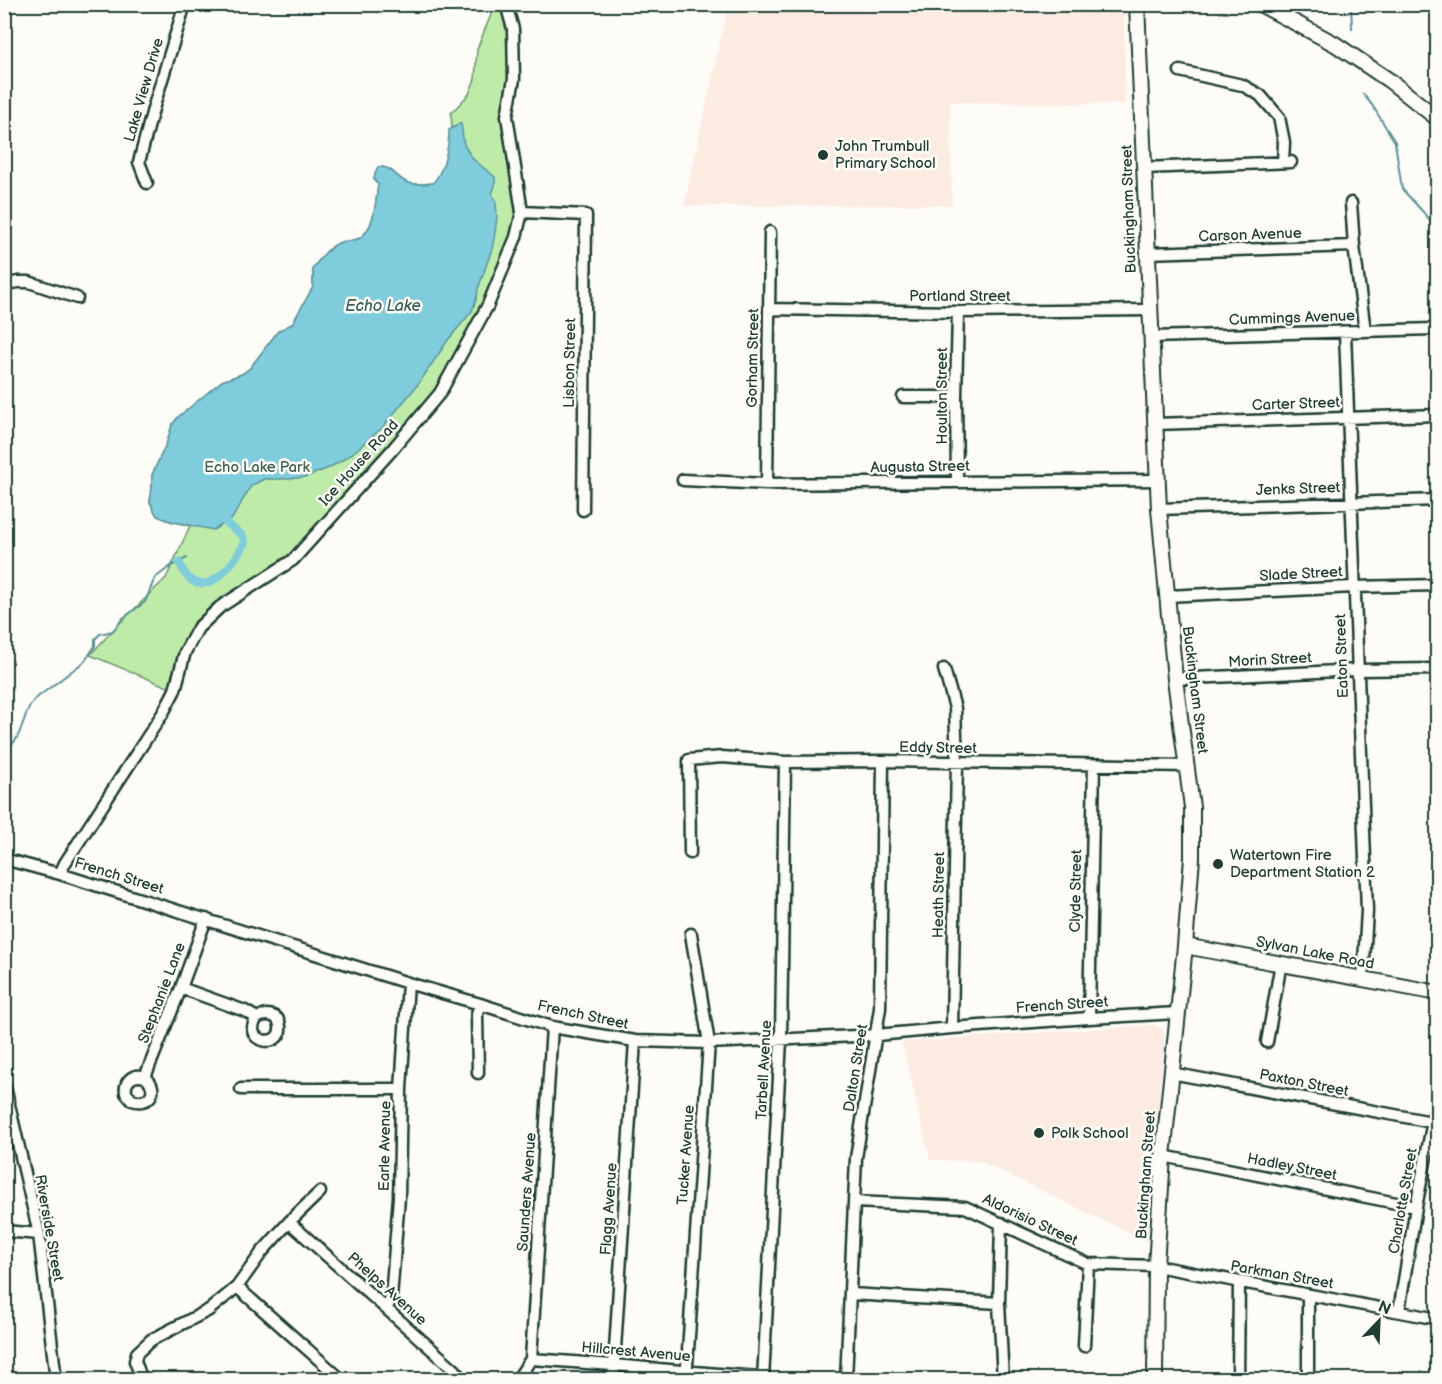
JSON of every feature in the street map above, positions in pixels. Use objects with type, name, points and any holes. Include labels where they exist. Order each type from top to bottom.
[{"type":"main road","name":"Buckingham Street","points":[[1137,4],[1159,509],[1175,679],[1192,807],[1192,858],[1185,946],[1163,1156],[1156,1266],[1155,1380]]},
{"type":"main road","points":[[1260,4],[1335,44],[1390,81],[1437,119]]},
{"type":"main road","name":"Sylvan Lake Road","points":[[1185,946],[1437,993]]},
{"type":"street","name":"Lake View Drive","points":[[147,183],[139,162],[185,4]]},
{"type":"street","name":"Ice House Road","points":[[60,874],[163,713],[175,690],[185,652],[198,628],[220,607],[293,560],[392,450],[440,393],[488,305],[516,237],[522,212],[507,116],[514,79],[513,29],[506,4]]},
{"type":"street","points":[[1144,168],[1287,162],[1279,117],[1260,95],[1242,85],[1180,71]]},
{"type":"street","points":[[1351,203],[1365,331]]},
{"type":"street","name":"Lisbon Street","points":[[522,212],[586,215],[583,510]]},
{"type":"street","name":"Gorham Street","points":[[767,484],[770,232]]},
{"type":"street","name":"Carson Avenue","points":[[1148,253],[1354,246]]},
{"type":"street","points":[[4,285],[29,282],[77,298]]},
{"type":"street","name":"Portland Street","points":[[769,309],[958,312],[1150,310]]},
{"type":"street","name":"Houlton Street","points":[[957,481],[958,312]]},
{"type":"street","name":"Cummings Avenue","points":[[1152,337],[1434,329]]},
{"type":"street","name":"Eaton Street","points":[[1345,332],[1367,911],[1363,979]]},
{"type":"street","points":[[903,398],[956,397]]},
{"type":"street","name":"Carter Street","points":[[1155,424],[1437,415]]},
{"type":"street","name":"Augusta Street","points":[[683,480],[767,484],[1158,480]]},
{"type":"street","name":"Jenks Street","points":[[1159,509],[1437,500]]},
{"type":"street","name":"Slade Street","points":[[1167,596],[1437,585]]},
{"type":"street","name":"Heath Street","points":[[944,669],[955,708],[957,763],[952,1028]]},
{"type":"street","name":"Morin Street","points":[[1175,679],[1357,670],[1437,669]]},
{"type":"street","name":"Eddy Street","points":[[690,853],[689,760],[722,757],[784,762],[884,761],[1187,766]]},
{"type":"street","name":"Dalton Street","points":[[846,1379],[856,1158],[880,1008],[884,761]]},
{"type":"street","name":"Tarbell Avenue","points":[[763,1378],[781,1039],[784,762]]},
{"type":"street","name":"Clyde Street","points":[[1089,1018],[1094,765]]},
{"type":"street","name":"French Street","points":[[4,859],[60,874],[552,1027],[635,1041],[709,1043],[877,1035],[1178,1013]]},
{"type":"street","name":"Stephanie Lane","points":[[145,1077],[206,919]]},
{"type":"street","name":"Tucker Avenue","points":[[686,1376],[709,1043],[691,934]]},
{"type":"street","points":[[1268,1042],[1281,963]]},
{"type":"street","name":"Earle Avenue","points":[[387,1308],[391,1298],[399,1197],[401,1089],[408,983]]},
{"type":"street","points":[[181,988],[245,1011],[257,1018]]},
{"type":"street","points":[[478,1073],[477,1014],[480,1004]]},
{"type":"street","name":"Saunders Avenue","points":[[531,1359],[552,1027]]},
{"type":"street","name":"Flagg Avenue","points":[[614,1380],[635,1041]]},
{"type":"street","name":"Paxton Street","points":[[1171,1073],[1432,1122]]},
{"type":"street","name":"Riverside Street","points":[[4,1083],[39,1234],[56,1380]]},
{"type":"street","points":[[241,1089],[401,1089]]},
{"type":"street","name":"Charlotte Street","points":[[1400,1311],[1416,1207],[1437,1096]]},
{"type":"street","name":"Hadley Street","points":[[1163,1156],[1416,1207]]},
{"type":"street","points":[[142,1380],[135,1361],[137,1353],[152,1340],[209,1310],[237,1287],[262,1252],[320,1192]]},
{"type":"street","name":"Aldorisio Street","points":[[854,1202],[965,1207],[1088,1264],[1156,1266]]},
{"type":"street","name":"Phelps Avenue","points":[[289,1222],[387,1308],[464,1380]]},
{"type":"street","points":[[1001,1223],[999,1303],[1003,1380]]},
{"type":"street","points":[[4,1231],[39,1234]]},
{"type":"street","points":[[1084,1346],[1088,1264]]},
{"type":"street","name":"Parkman Street","points":[[1156,1266],[1437,1319]]},
{"type":"street","points":[[1238,1380],[1239,1282]]},
{"type":"street","points":[[237,1287],[342,1380]]},
{"type":"street","points":[[851,1294],[999,1303]]},
{"type":"street","points":[[1308,1295],[1308,1380]]},
{"type":"street","points":[[517,1380],[531,1359]]},
{"type":"street","name":"Hillcrest Avenue","points":[[531,1359],[614,1364],[686,1376],[763,1378]]},
{"type":"street","points":[[846,1379],[857,1380]]},
{"type":"shaded area","name":"John Trumbull Primary School","points":[[728,5],[1124,5],[1125,104],[950,102],[952,205],[684,206]]},
{"type":"shaded area","name":"Polk School","points":[[1153,1025],[1163,1030],[1164,1047],[1146,1228],[1148,1242],[980,1161],[930,1160],[902,1042]]},
{"type":"green space","name":"Echo Lake","points":[[495,5],[506,5],[513,29],[507,116],[522,212],[516,237],[440,393],[293,560],[198,628],[175,690],[90,655],[166,578],[190,526],[157,516],[150,502],[152,475],[172,425],[178,417],[222,381],[242,374],[250,368],[278,331],[292,324],[313,287],[313,268],[322,256],[341,242],[360,238],[369,228],[374,213],[378,184],[374,180],[378,167],[388,168],[411,184],[433,183],[439,176],[457,140],[452,128],[451,113],[469,94],[475,79],[477,49]]},
{"type":"water","name":"Echo Lake","points":[[461,123],[464,145],[473,159],[495,177],[492,194],[496,203],[497,216],[495,233],[472,311],[448,340],[419,383],[382,428],[349,456],[329,468],[306,477],[264,479],[251,486],[232,519],[213,530],[157,516],[150,502],[152,475],[172,425],[178,417],[222,381],[242,374],[250,368],[278,331],[292,324],[313,287],[313,268],[322,256],[341,242],[360,238],[369,228],[374,213],[378,184],[374,180],[378,167],[388,168],[408,183],[433,183],[445,158],[449,130]]},
{"type":"waterway","points":[[1351,4],[1352,29]]},
{"type":"waterway","points":[[1363,94],[1395,142],[1402,189],[1438,232]]},
{"type":"waterway","points":[[179,562],[186,575],[194,582],[203,584],[220,575],[235,559],[245,542],[242,535],[226,523]]},
{"type":"waterway","points":[[4,750],[16,740],[30,705],[35,699],[85,661],[95,646],[95,639],[100,634],[113,631],[123,618],[145,602],[155,578],[187,558]]},
{"type":"place","name":"John Trumbull Primary School","points":[[823,155]]},
{"type":"place","name":"Watertown Fire Department Station 2","points":[[1218,864]]},
{"type":"place","name":"Polk School","points":[[1039,1133]]},
{"type":"park label","name":"Echo Lake Park","points":[[257,467]]}]
